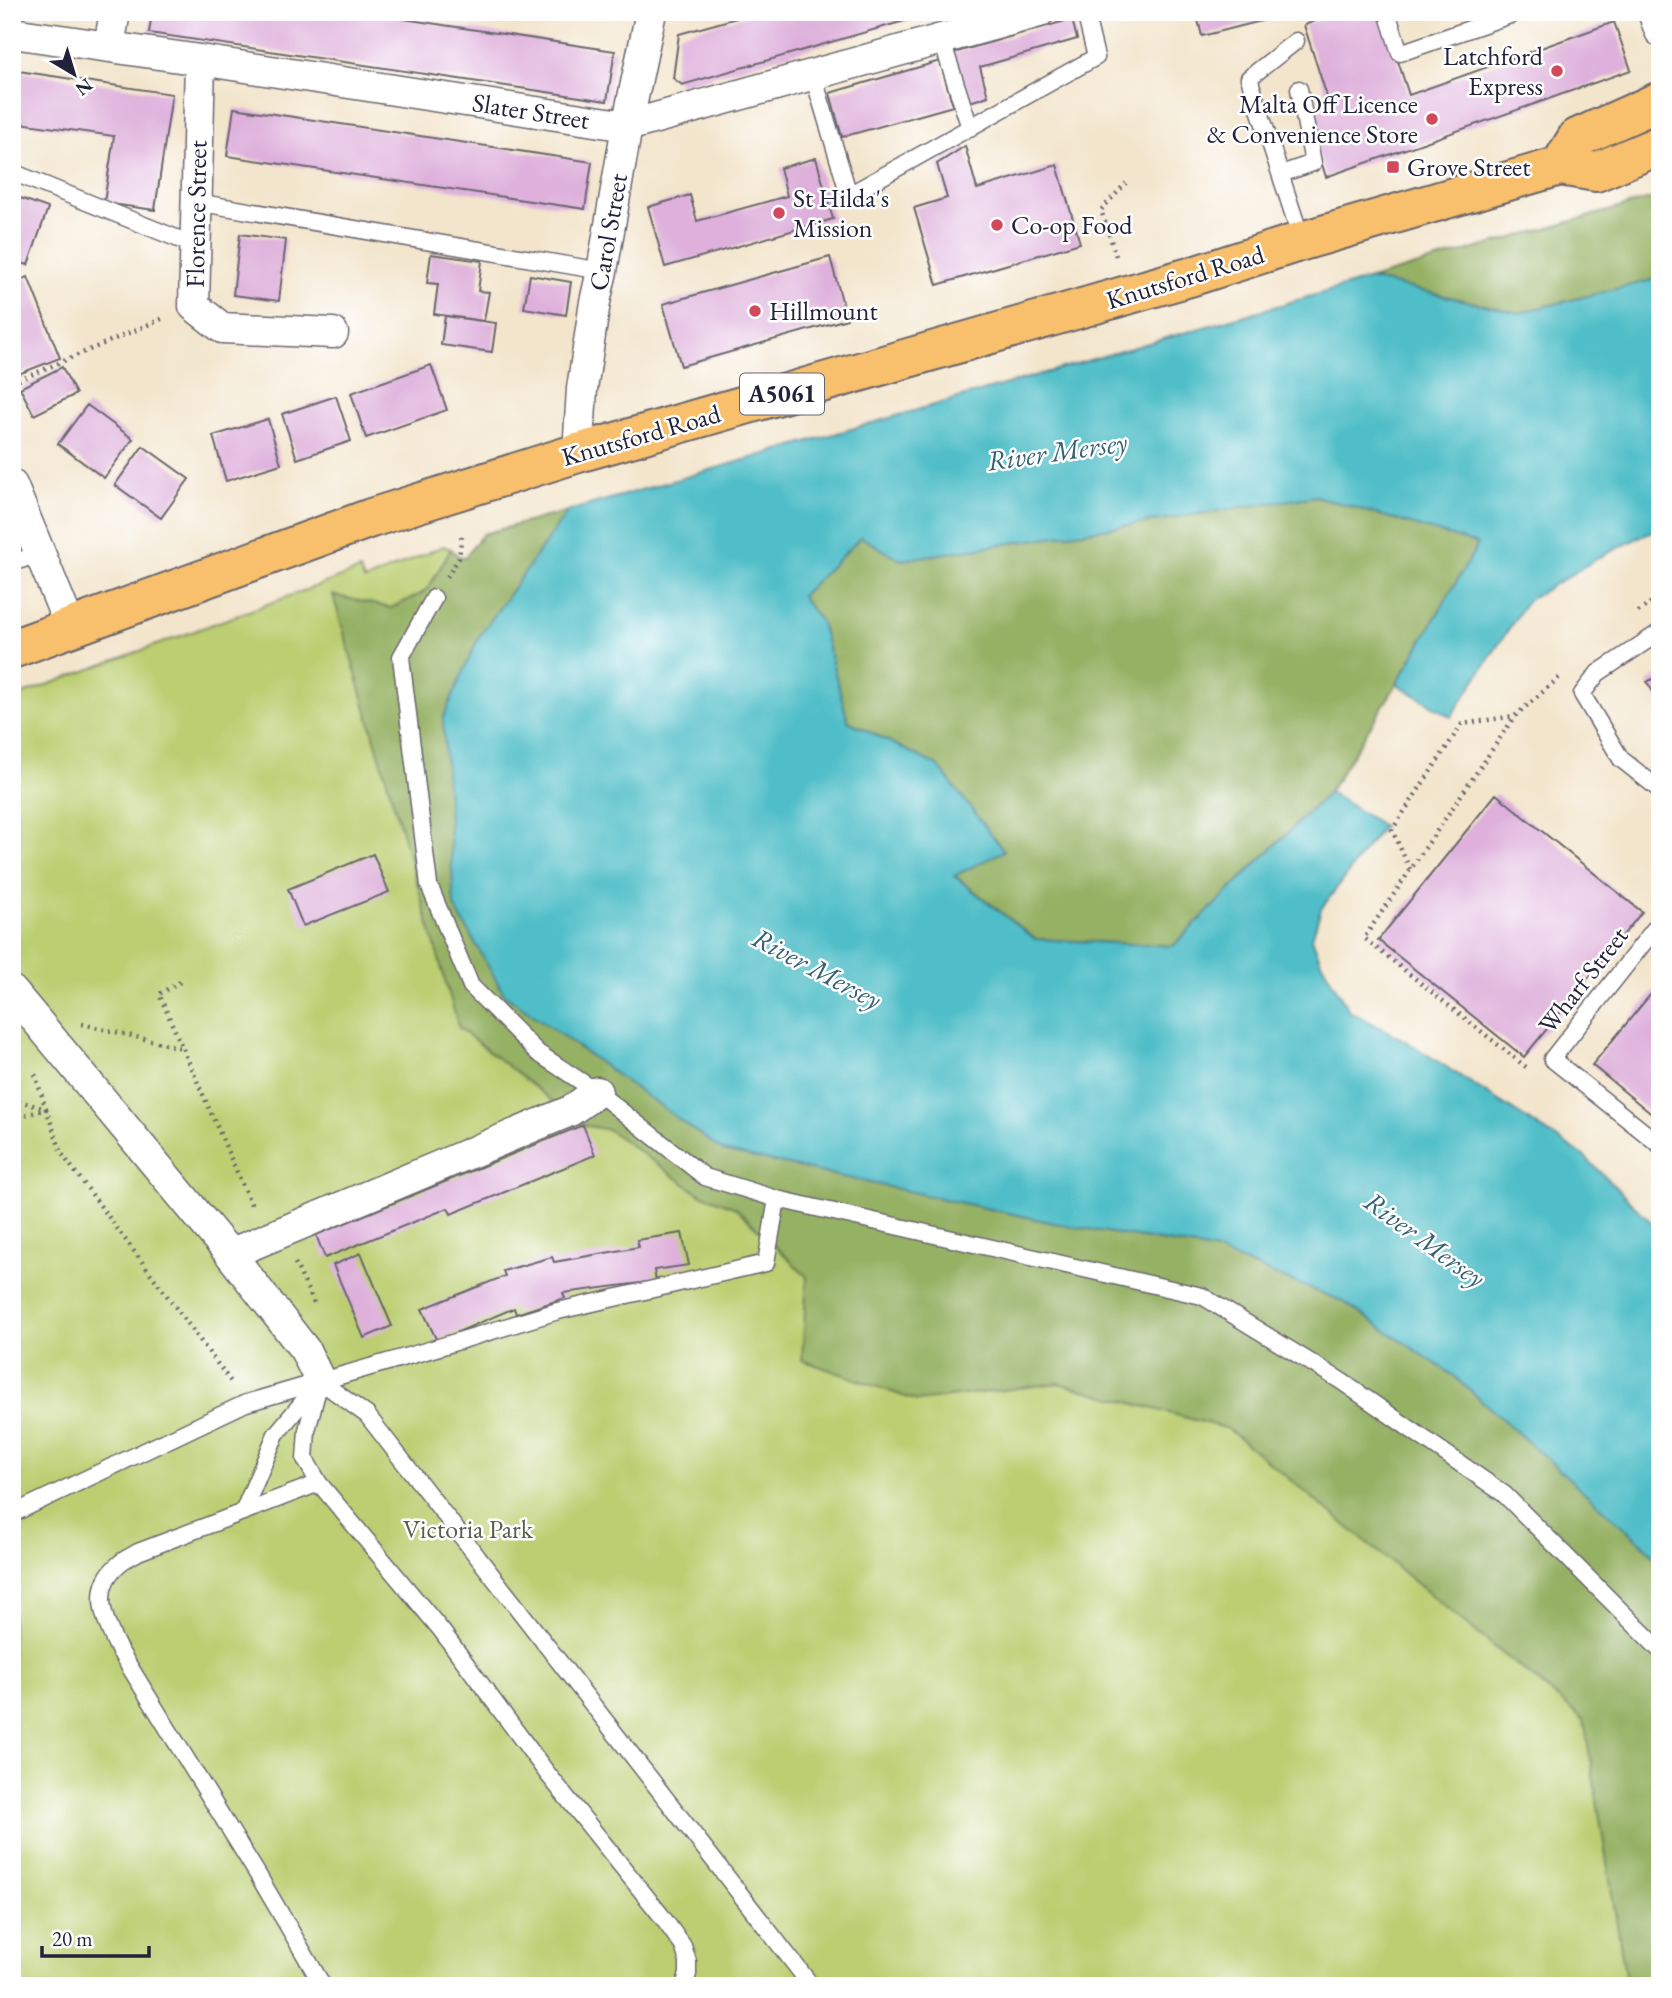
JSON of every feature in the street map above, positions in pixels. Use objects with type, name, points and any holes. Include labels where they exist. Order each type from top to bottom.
[{"type":"highway","points":[[1560,166],[1577,138],[1660,100]]},
{"type":"highway","name":"Knutsford Road","points":[[12,649],[372,518],[578,453],[1193,276],[1560,166],[1596,172],[1660,145]]},
{"type":"street","points":[[109,46],[115,12]]},
{"type":"street","name":"Carol Street","points":[[578,453],[582,389],[595,302],[651,12]]},
{"type":"street","name":"Slater Street","points":[[12,33],[627,126],[1039,12]]},
{"type":"street","points":[[1653,12],[1660,31]]},
{"type":"street","name":"Florence Street","points":[[200,60],[194,306],[222,328],[333,333]]},
{"type":"street","points":[[12,485],[26,559],[71,629]]},
{"type":"street","points":[[20,1000],[230,1254],[305,1350],[320,1381]]},
{"type":"street","points":[[230,1254],[570,1111],[597,1092]]},
{"type":"lane","points":[[813,75],[849,195],[1096,57],[1085,12]]},
{"type":"lane","points":[[1387,12],[1399,53],[1518,12]]},
{"type":"lane","points":[[942,41],[970,128]]},
{"type":"lane","points":[[1296,41],[1249,78],[1303,241]]},
{"type":"lane","points":[[1281,174],[1313,163],[1299,89]]},
{"type":"lane","points":[[12,172],[196,246]]},
{"type":"lane","points":[[196,202],[602,271]]},
{"type":"lane","points":[[434,598],[401,657],[429,885],[471,986],[538,1053],[597,1092],[705,1177],[777,1199],[1202,1296],[1341,1381],[1504,1494],[1660,1650]]},
{"type":"lane","points":[[1660,632],[1598,673],[1582,694],[1621,760],[1660,790]]},
{"type":"lane","name":"Wharf Street","points":[[1660,922],[1552,1059],[1660,1145]]},
{"type":"lane","points":[[12,1514],[246,1403],[558,1311],[766,1263],[777,1199]]},
{"type":"lane","points":[[320,1381],[307,1430],[305,1459],[319,1483],[441,1630],[547,1773],[660,1914],[682,1946],[688,1962],[684,1986]]},
{"type":"lane","points":[[243,1512],[276,1434],[320,1381]]},
{"type":"lane","points":[[320,1381],[367,1415],[807,1980],[798,1986]]},
{"type":"lane","points":[[319,1483],[138,1552],[118,1564],[108,1578],[102,1594],[102,1608],[106,1624],[118,1647],[323,1986]]},
{"type":"path","points":[[1115,256],[1101,210],[1126,183]]},
{"type":"path","points":[[12,383],[194,306]]},
{"type":"path","points":[[447,576],[459,558],[462,533]]},
{"type":"path","points":[[1536,1074],[1364,938],[1515,716],[1567,671]]},
{"type":"path","points":[[1410,869],[1392,830],[1462,724],[1515,716]]},
{"type":"path","points":[[180,982],[159,994],[254,1212],[269,1206],[316,1308]]},
{"type":"path","points":[[20,1000],[183,1049]]},
{"type":"path","points":[[32,1064],[62,1154],[246,1403]]},
{"type":"path","points":[[12,1099],[46,1109]]},
{"type":"path","points":[[12,1119],[46,1109]]},
{"type":"green space","points":[[1660,196],[1660,278],[1519,313],[1370,279]]},
{"type":"green space","points":[[1316,496],[1478,544],[1397,684],[1329,792],[1173,946],[1035,939],[954,875],[1003,851],[938,766],[848,721],[821,622],[801,596],[861,537],[901,560]]},
{"type":"green space","points":[[568,511],[478,638],[723,1151],[1059,1224],[1213,1250],[1342,1301],[1454,1376],[1646,1547],[1660,1563],[1660,1986],[1627,1986],[1584,1720],[1228,1429],[1058,1383],[917,1401],[802,1360],[807,1277],[736,1208],[698,1193],[609,1130],[583,1125],[459,1028],[333,595],[391,608],[421,594],[429,587],[451,549],[458,556],[465,557],[483,534]]},
{"type":"green space","name":"Victoria Park","points":[[443,546],[451,549],[429,587],[421,594],[391,608],[370,604],[1213,1250],[1660,1563],[1660,1986],[12,1986],[12,698],[360,570],[364,581]]},
{"type":"water","name":"River Mersey","points":[[1660,278],[1660,527],[1600,557],[1527,601],[1451,717],[1397,684],[1478,544],[1316,496],[901,560],[861,537],[801,596],[821,622],[848,721],[938,766],[1004,851],[954,876],[1035,939],[1173,946],[1329,792],[1383,826],[1321,909],[1312,938],[1321,962],[1349,1011],[1406,1041],[1584,1156],[1660,1231],[1660,1563],[1646,1547],[1454,1376],[1342,1301],[1213,1250],[1059,1224],[723,1151],[504,994],[454,906],[443,718],[478,638],[568,511],[1370,279],[1519,313]]},
{"type":"building","points":[[152,12],[357,12],[615,51],[607,101],[149,33]]},
{"type":"building","points":[[758,12],[932,13],[682,85],[673,78],[679,34]]},
{"type":"building","points":[[1196,12],[1293,12],[1293,13],[1202,36]]},
{"type":"building","points":[[1325,12],[1382,12],[1409,95],[1614,22],[1631,70],[1326,177],[1306,114],[1330,106],[1304,25],[1326,17]]},
{"type":"building","points":[[1072,19],[1077,39],[980,67],[988,96],[967,103],[953,53]]},
{"type":"building","points":[[940,61],[953,106],[842,137],[830,93]]},
{"type":"building","points":[[12,70],[172,94],[155,210],[104,203],[114,136],[12,122]]},
{"type":"building","points":[[234,108],[592,162],[585,209],[227,156]]},
{"type":"building","name":"Co-op Food","points":[[965,146],[977,189],[1057,165],[1080,243],[937,285],[914,208],[947,198],[937,164]]},
{"type":"building","name":"St Hilda's Mission","points":[[816,158],[833,219],[665,267],[648,207],[690,195],[697,221],[787,196],[780,168]]},
{"type":"building","points":[[12,195],[48,208],[28,265],[12,260]]},
{"type":"building","points":[[240,234],[286,240],[279,301],[233,295]]},
{"type":"building","points":[[431,254],[482,261],[478,291],[489,292],[484,321],[434,314],[438,284],[427,283]]},
{"type":"building","name":"Hillmount","points":[[830,257],[847,319],[681,366],[663,304]]},
{"type":"building","points":[[530,275],[571,282],[566,315],[524,308]]},
{"type":"building","points":[[28,277],[60,358],[16,375],[12,366],[12,283]]},
{"type":"building","points":[[445,316],[496,323],[492,352],[441,345]]},
{"type":"building","points":[[431,365],[447,410],[366,438],[351,393]]},
{"type":"building","points":[[62,367],[76,394],[34,415],[20,388]]},
{"type":"building","points":[[336,396],[351,441],[297,459],[282,414]]},
{"type":"building","points":[[87,405],[133,439],[104,478],[58,444]]},
{"type":"building","points":[[268,419],[281,464],[226,481],[213,436]]},
{"type":"building","points":[[143,446],[189,479],[161,518],[115,485]]},
{"type":"building","points":[[1660,675],[1660,703],[1647,682]]},
{"type":"building","points":[[1496,794],[1642,912],[1524,1057],[1378,940]]},
{"type":"building","points":[[373,854],[389,892],[303,926],[288,889]]},
{"type":"building","points":[[1660,983],[1660,1121],[1592,1065]]},
{"type":"building","points":[[583,1125],[595,1155],[451,1214],[448,1208],[325,1258],[316,1235]]},
{"type":"building","points":[[682,1233],[689,1265],[654,1270],[656,1281],[563,1293],[565,1298],[516,1314],[514,1308],[437,1341],[422,1309],[505,1276],[503,1271],[552,1257],[554,1262],[639,1247],[637,1240]]},
{"type":"building","points":[[361,1253],[392,1326],[364,1338],[333,1265]]},
{"type":"place","name":"Latchford Express","points":[[1557,71]]},
{"type":"place","name":"Malta Off Licence & Convenience Store","points":[[1432,119]]},
{"type":"place","name":"Grove Street","points":[[1393,167]]},
{"type":"place","name":"St Hilda's Mission","points":[[779,213]]},
{"type":"place","name":"Co-op Food","points":[[997,225]]},
{"type":"place","name":"Hillmount","points":[[755,311]]}]
